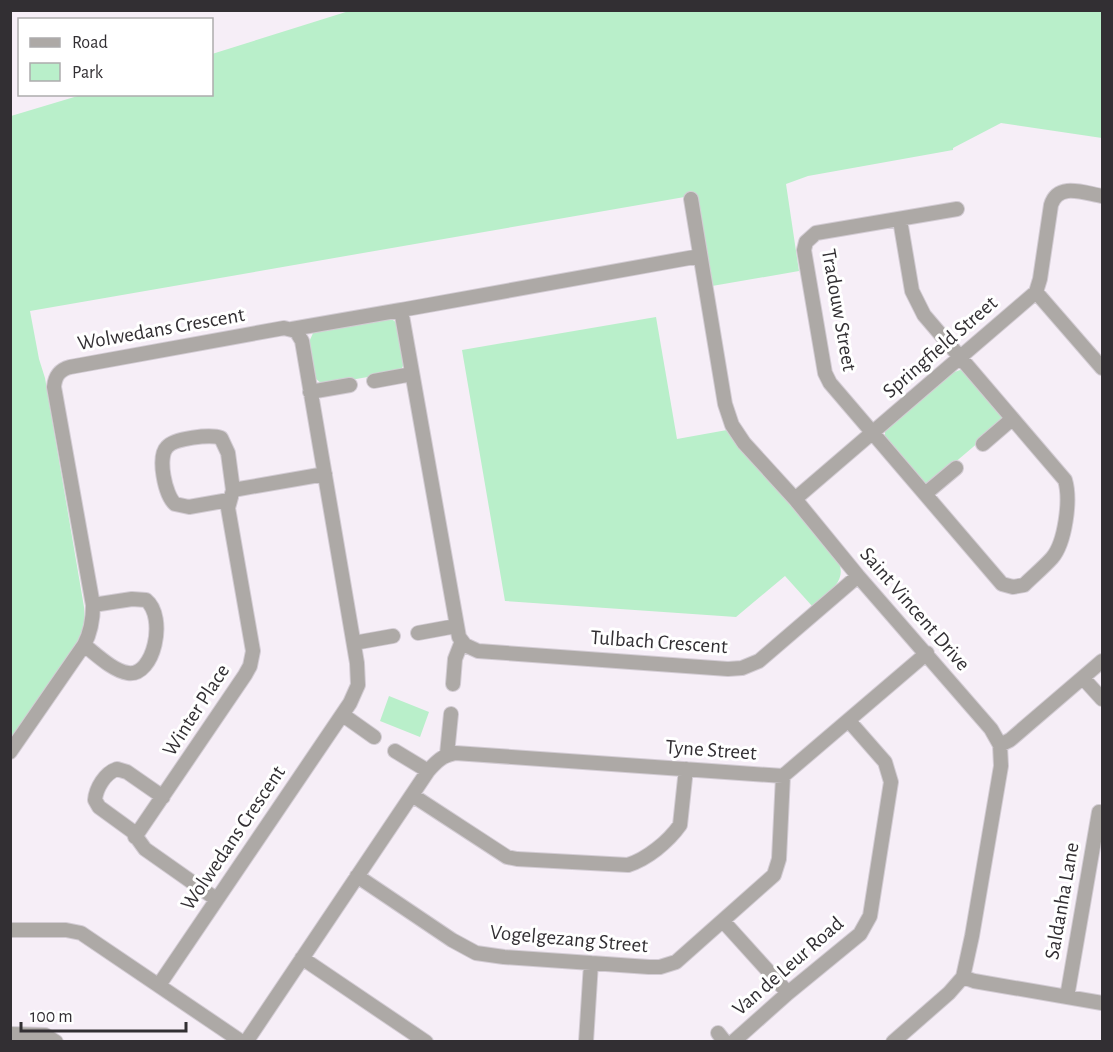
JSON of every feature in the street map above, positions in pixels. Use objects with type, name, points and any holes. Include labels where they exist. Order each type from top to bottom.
[{"type":"street","points":[[1102,196],[1065,191],[1059,192],[1053,199],[1036,292],[1102,368]]},
{"type":"street","name":"Saint Vincent Drive","points":[[691,199],[725,404],[732,425],[744,443],[795,499],[858,576],[991,729],[1000,745]]},
{"type":"street","name":"Tradouw Street","points":[[957,209],[816,233],[806,242],[804,250],[825,373],[830,383],[1002,584],[1013,587],[1024,585],[1052,558],[1058,549],[1062,538],[1068,496],[1065,480],[961,358]]},
{"type":"street","points":[[900,220],[912,291],[916,302],[924,315],[961,358]]},
{"type":"street","points":[[453,684],[455,659],[462,642],[456,626],[401,309],[700,256]]},
{"type":"street","name":"Springfield Street","points":[[795,499],[1036,292]]},
{"type":"street","name":"Wolwedans Crescent","points":[[10,752],[84,645],[91,628],[93,605],[54,387],[54,380],[58,374],[70,367],[401,309]]},
{"type":"street","name":"Wolwedans Crescent","points":[[159,985],[343,715],[358,685],[354,643],[302,341],[299,334],[292,329]]},
{"type":"street","points":[[374,381],[412,374]]},
{"type":"street","points":[[310,392],[350,385]]},
{"type":"street","points":[[983,444],[1012,419]]},
{"type":"street","name":"Winter Place","points":[[135,837],[245,675],[253,651],[228,508],[231,495],[228,453],[221,438],[208,435],[173,442],[165,448],[162,456],[167,492],[175,504],[189,507],[231,495],[325,474]]},
{"type":"street","points":[[925,494],[956,468]]},
{"type":"street","name":"Tulbach Crescent","points":[[462,642],[478,651],[742,668],[759,661],[858,576]]},
{"type":"street","points":[[84,645],[120,670],[132,674],[144,666],[157,641],[154,610],[146,600],[140,598],[93,605]]},
{"type":"street","points":[[418,633],[456,626]]},
{"type":"street","points":[[354,643],[393,636]]},
{"type":"street","name":"Tyne Street","points":[[447,754],[467,753],[783,776],[849,722],[927,653]]},
{"type":"street","points":[[893,1041],[963,978],[999,775],[1000,745],[1010,740],[1102,661]]},
{"type":"street","points":[[1083,678],[1102,699]]},
{"type":"street","points":[[10,930],[66,930],[81,933],[244,1041],[428,771],[447,754],[451,714]]},
{"type":"street","points":[[343,715],[374,737]]},
{"type":"street","name":"Van de Leur Road","points":[[733,1041],[860,934],[870,916],[891,782],[885,762],[849,722]]},
{"type":"street","points":[[395,751],[428,771]]},
{"type":"street","points":[[412,795],[507,857],[628,865],[645,858],[675,833],[680,825],[686,769]]},
{"type":"street","points":[[164,797],[122,770],[112,770],[98,788],[95,800],[99,807],[126,826],[145,849],[216,899]]},
{"type":"street","name":"Vogelgezang Street","points":[[357,876],[452,940],[477,953],[649,968],[668,965],[676,962],[769,881],[777,869],[783,776]]},
{"type":"street","name":"Saldanha Lane","points":[[1067,997],[1099,812]]},
{"type":"street","points":[[723,921],[788,993]]},
{"type":"street","points":[[302,958],[426,1041]]},
{"type":"street","points":[[586,1041],[591,963]]},
{"type":"street","points":[[963,978],[1102,1003]]},
{"type":"street","points":[[10,1034],[45,1035],[56,1041]]},
{"type":"green space","points":[[349,11],[1102,11],[1102,138],[1001,123],[953,150],[808,176],[786,184],[799,271],[712,286],[696,195],[30,311],[45,378],[85,624],[77,642],[11,739],[11,116],[78,96],[213,96],[213,54]]},
{"type":"green space","points":[[656,317],[677,439],[727,430],[839,563],[841,570],[838,582],[812,606],[785,576],[736,617],[505,601],[462,350]]},
{"type":"green space","points":[[390,318],[397,323],[404,363],[401,371],[323,385],[315,378],[309,342],[314,331]]},
{"type":"green space","points":[[964,371],[1006,419],[926,487],[885,438],[885,431],[952,373]]},
{"type":"green space","points":[[389,696],[429,712],[420,737],[380,721]]}]
